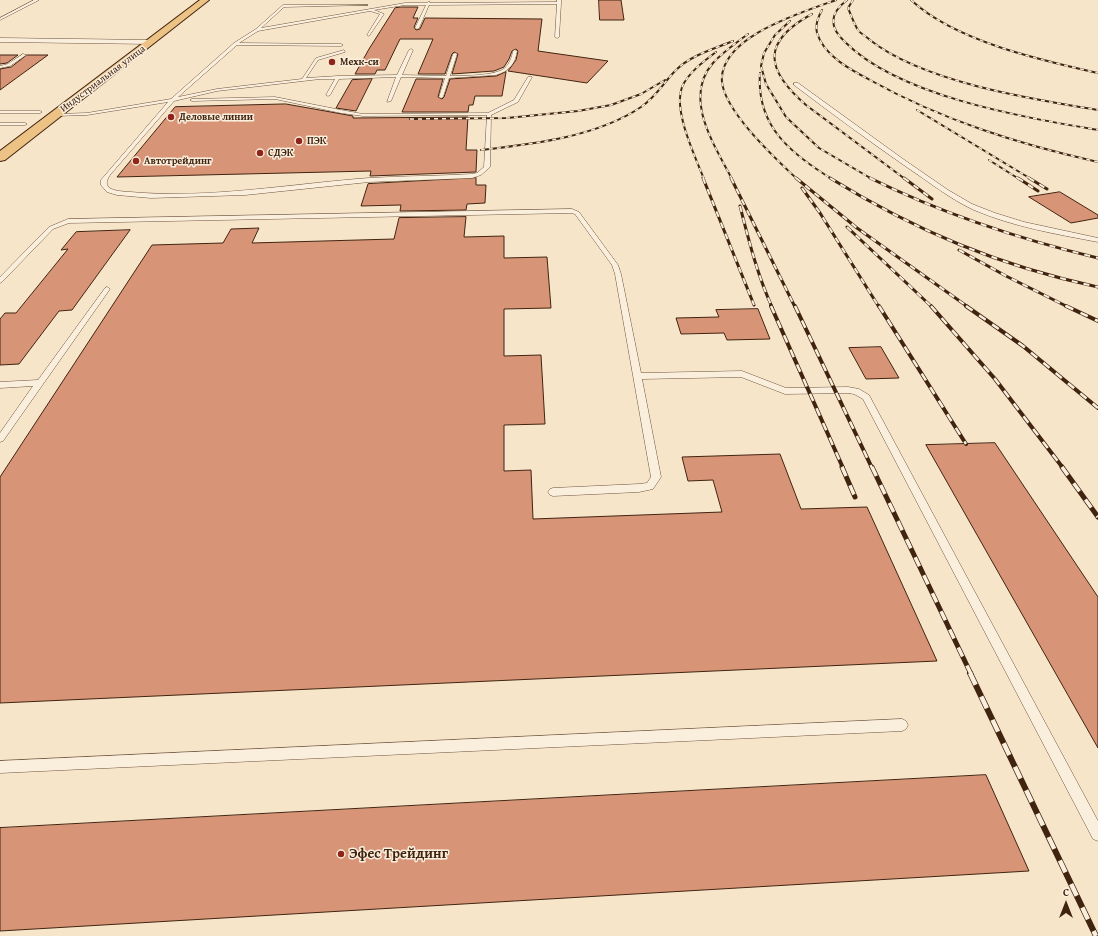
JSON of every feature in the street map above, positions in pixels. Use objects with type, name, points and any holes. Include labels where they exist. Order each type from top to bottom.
[{"type":"main road","name":"Индустриальная улица","points":[[59,98],[190,0]]},
{"type":"main road","name":"Индустриальная улица","points":[[0,157],[205,0]]},
{"type":"main road","points":[[12,133],[44,110]]},
{"type":"street","points":[[0,40],[151,42]]},
{"type":"lane","points":[[0,19],[37,0]]},
{"type":"lane","points":[[327,5],[330,0]]},
{"type":"lane","points":[[278,1],[283,6]]},
{"type":"lane","points":[[257,30],[291,22],[369,9],[378,6],[460,1],[559,1],[557,38]]},
{"type":"lane","points":[[417,28],[429,2]]},
{"type":"lane","points":[[395,5],[283,6],[257,30],[235,44],[172,100],[104,180],[104,185],[109,190],[125,194],[151,196],[226,194],[369,180],[472,176],[479,174],[487,167],[489,114]]},
{"type":"lane","points":[[369,35],[387,6]]},
{"type":"lane","points":[[369,9],[382,14]]},
{"type":"lane","points":[[235,44],[341,45]]},
{"type":"lane","points":[[389,101],[411,50]]},
{"type":"lane","points":[[303,80],[318,59],[344,51]]},
{"type":"lane","points":[[56,115],[87,114],[172,100],[217,90],[303,80],[338,77],[448,77],[501,72],[512,64],[515,51]]},
{"type":"lane","points":[[441,97],[455,54]]},
{"type":"lane","points":[[0,67],[9,65],[24,55]]},
{"type":"lane","points":[[328,95],[338,77]]},
{"type":"lane","points":[[172,100],[274,98],[287,99],[352,114],[489,114],[516,101],[530,78]]},
{"type":"lane","points":[[796,84],[880,147],[956,198],[998,217],[1031,226],[1098,240]]},
{"type":"lane","points":[[0,112],[44,110]]},
{"type":"lane","points":[[0,124],[25,124]]},
{"type":"lane","points":[[0,281],[51,228],[68,221],[566,210],[577,213],[615,265],[618,274],[656,478],[650,486],[639,488],[553,492]]},
{"type":"lane","points":[[0,439],[107,289]]},
{"type":"lane","points":[[637,376],[742,374],[785,391],[848,390],[856,391],[866,397],[1098,834]]},
{"type":"lane","points":[[0,385],[41,383]]},
{"type":"lane","points":[[0,767],[902,725]]},
{"type":"building","points":[[599,0],[621,0],[624,20],[600,20]]},
{"type":"building","points":[[418,7],[413,18],[418,18],[414,27],[416,30],[420,29],[425,18],[542,19],[538,51],[608,61],[587,83],[508,71],[516,60],[518,51],[516,49],[512,51],[504,67],[494,71],[452,74],[458,54],[454,52],[445,74],[418,74],[433,39],[400,39],[385,70],[377,70],[375,74],[355,74],[395,8]]},
{"type":"building","points":[[0,55],[18,55],[7,63],[0,64]]},
{"type":"building","points":[[27,55],[48,55],[0,90],[0,69],[11,67]]},
{"type":"building","points":[[506,72],[502,96],[475,96],[473,105],[469,105],[468,112],[402,112],[416,79],[443,79],[438,97],[442,99],[450,79],[496,76]]},
{"type":"building","points":[[372,79],[356,111],[336,108],[352,80]]},
{"type":"building","points":[[286,104],[353,116],[353,118],[468,117],[466,150],[477,150],[476,172],[370,176],[371,171],[117,177],[175,107]]},
{"type":"building","points":[[476,178],[476,185],[486,185],[485,203],[467,204],[466,210],[400,211],[401,205],[361,206],[368,184]]},
{"type":"building","points":[[1060,192],[1098,215],[1098,218],[1071,223],[1029,197]]},
{"type":"building","points":[[466,217],[464,237],[504,236],[504,258],[547,257],[551,308],[504,309],[504,356],[541,355],[545,424],[504,425],[504,471],[531,470],[533,519],[722,512],[713,480],[688,481],[682,457],[780,454],[801,509],[867,507],[937,661],[0,703],[0,477],[152,245],[223,243],[231,229],[259,228],[252,243],[394,239],[399,218]]},
{"type":"building","points":[[130,230],[72,310],[59,311],[19,364],[0,365],[0,319],[5,313],[16,313],[68,249],[61,250],[76,232]]},
{"type":"building","points":[[758,309],[770,339],[727,340],[724,333],[681,334],[676,318],[719,317],[716,310]]},
{"type":"building","points":[[881,347],[899,378],[866,379],[849,348]]},
{"type":"building","points":[[995,443],[1098,597],[1098,748],[926,445]]},
{"type":"building","points":[[986,775],[1029,871],[0,931],[0,828]]},
{"type":"railway","points":[[797,179],[753,134],[732,107],[725,94],[722,82],[724,66],[733,52],[748,39],[784,19],[836,0]]},
{"type":"railway","points":[[847,0],[841,5],[834,15],[833,21],[836,31],[845,42],[869,61],[897,77],[929,91],[964,102],[999,111],[1098,130]]},
{"type":"railway","points":[[853,0],[848,8],[859,31],[892,55],[948,78],[979,87],[1098,110]]},
{"type":"railway","points":[[911,0],[929,14],[974,38],[1025,55],[1098,73]]},
{"type":"railway","points":[[822,10],[816,27],[821,41],[826,49],[839,61],[863,76],[897,94],[953,119],[1010,139],[1098,162]]},
{"type":"railway","points":[[812,14],[796,24],[784,35],[777,45],[774,56],[776,68],[782,79],[792,92],[806,105],[905,179]]},
{"type":"railway","points":[[790,21],[775,35],[764,53],[761,66],[766,84],[786,117],[819,148],[871,179]]},
{"type":"railway","points":[[732,179],[710,137],[704,122],[700,91],[704,77],[713,63],[725,51],[748,34]]},
{"type":"railway","points":[[481,150],[564,138],[605,126],[641,107],[656,94],[676,70],[689,60],[733,41]]},
{"type":"railway","points":[[704,179],[686,133],[680,108],[680,97],[682,87],[688,77],[706,59],[716,52]]},
{"type":"railway","points":[[760,73],[760,92],[770,123],[790,148],[832,179]]},
{"type":"railway","points":[[410,119],[507,118],[578,111],[611,105],[641,94],[665,80]]},
{"type":"railway","points":[[917,110],[1031,179]]},
{"type":"railway","points":[[989,160],[1019,179]]},
{"type":"railway","points":[[703,178],[754,305]]},
{"type":"railway","points":[[731,178],[795,307]]},
{"type":"railway","points":[[796,178],[857,228],[968,307]]},
{"type":"railway","points":[[830,178],[894,214],[960,244],[1027,269],[1098,287]]},
{"type":"railway","points":[[904,178],[932,199]]},
{"type":"railway","points":[[1018,178],[1038,191]]},
{"type":"railway","points":[[1029,178],[1047,189]]},
{"type":"railway","points":[[871,179],[925,203],[1010,234],[1098,258]]},
{"type":"railway","points":[[802,188],[820,213],[879,307]]},
{"type":"railway","points":[[740,206],[750,245],[772,307]]},
{"type":"railway","points":[[847,227],[931,306]]},
{"type":"railway","points":[[959,250],[1006,276],[1066,306]]},
{"type":"railway","points":[[771,306],[843,468]]},
{"type":"railway","points":[[795,306],[872,468]]},
{"type":"railway","points":[[879,306],[966,444]]},
{"type":"railway","points":[[931,306],[995,379],[1063,468]]},
{"type":"railway","points":[[966,306],[1023,346],[1098,408]]},
{"type":"railway","points":[[1066,306],[1098,321]]},
{"type":"railway","points":[[842,467],[855,497]]},
{"type":"railway","points":[[872,467],[971,674]]},
{"type":"railway","points":[[1062,467],[1098,517]]},
{"type":"railway","points":[[970,673],[1096,936]]},
{"type":"place","name":"Мехк-си","points":[[332,62]]},
{"type":"place","name":"Деловые линии","points":[[171,117]]},
{"type":"place","name":"ПЭК","points":[[299,141]]},
{"type":"place","name":"СДЭК","points":[[260,153]]},
{"type":"place","name":"Автотрейдинг","points":[[136,161]]},
{"type":"place","name":"Эфес Трейдинг","points":[[341,854]]}]
